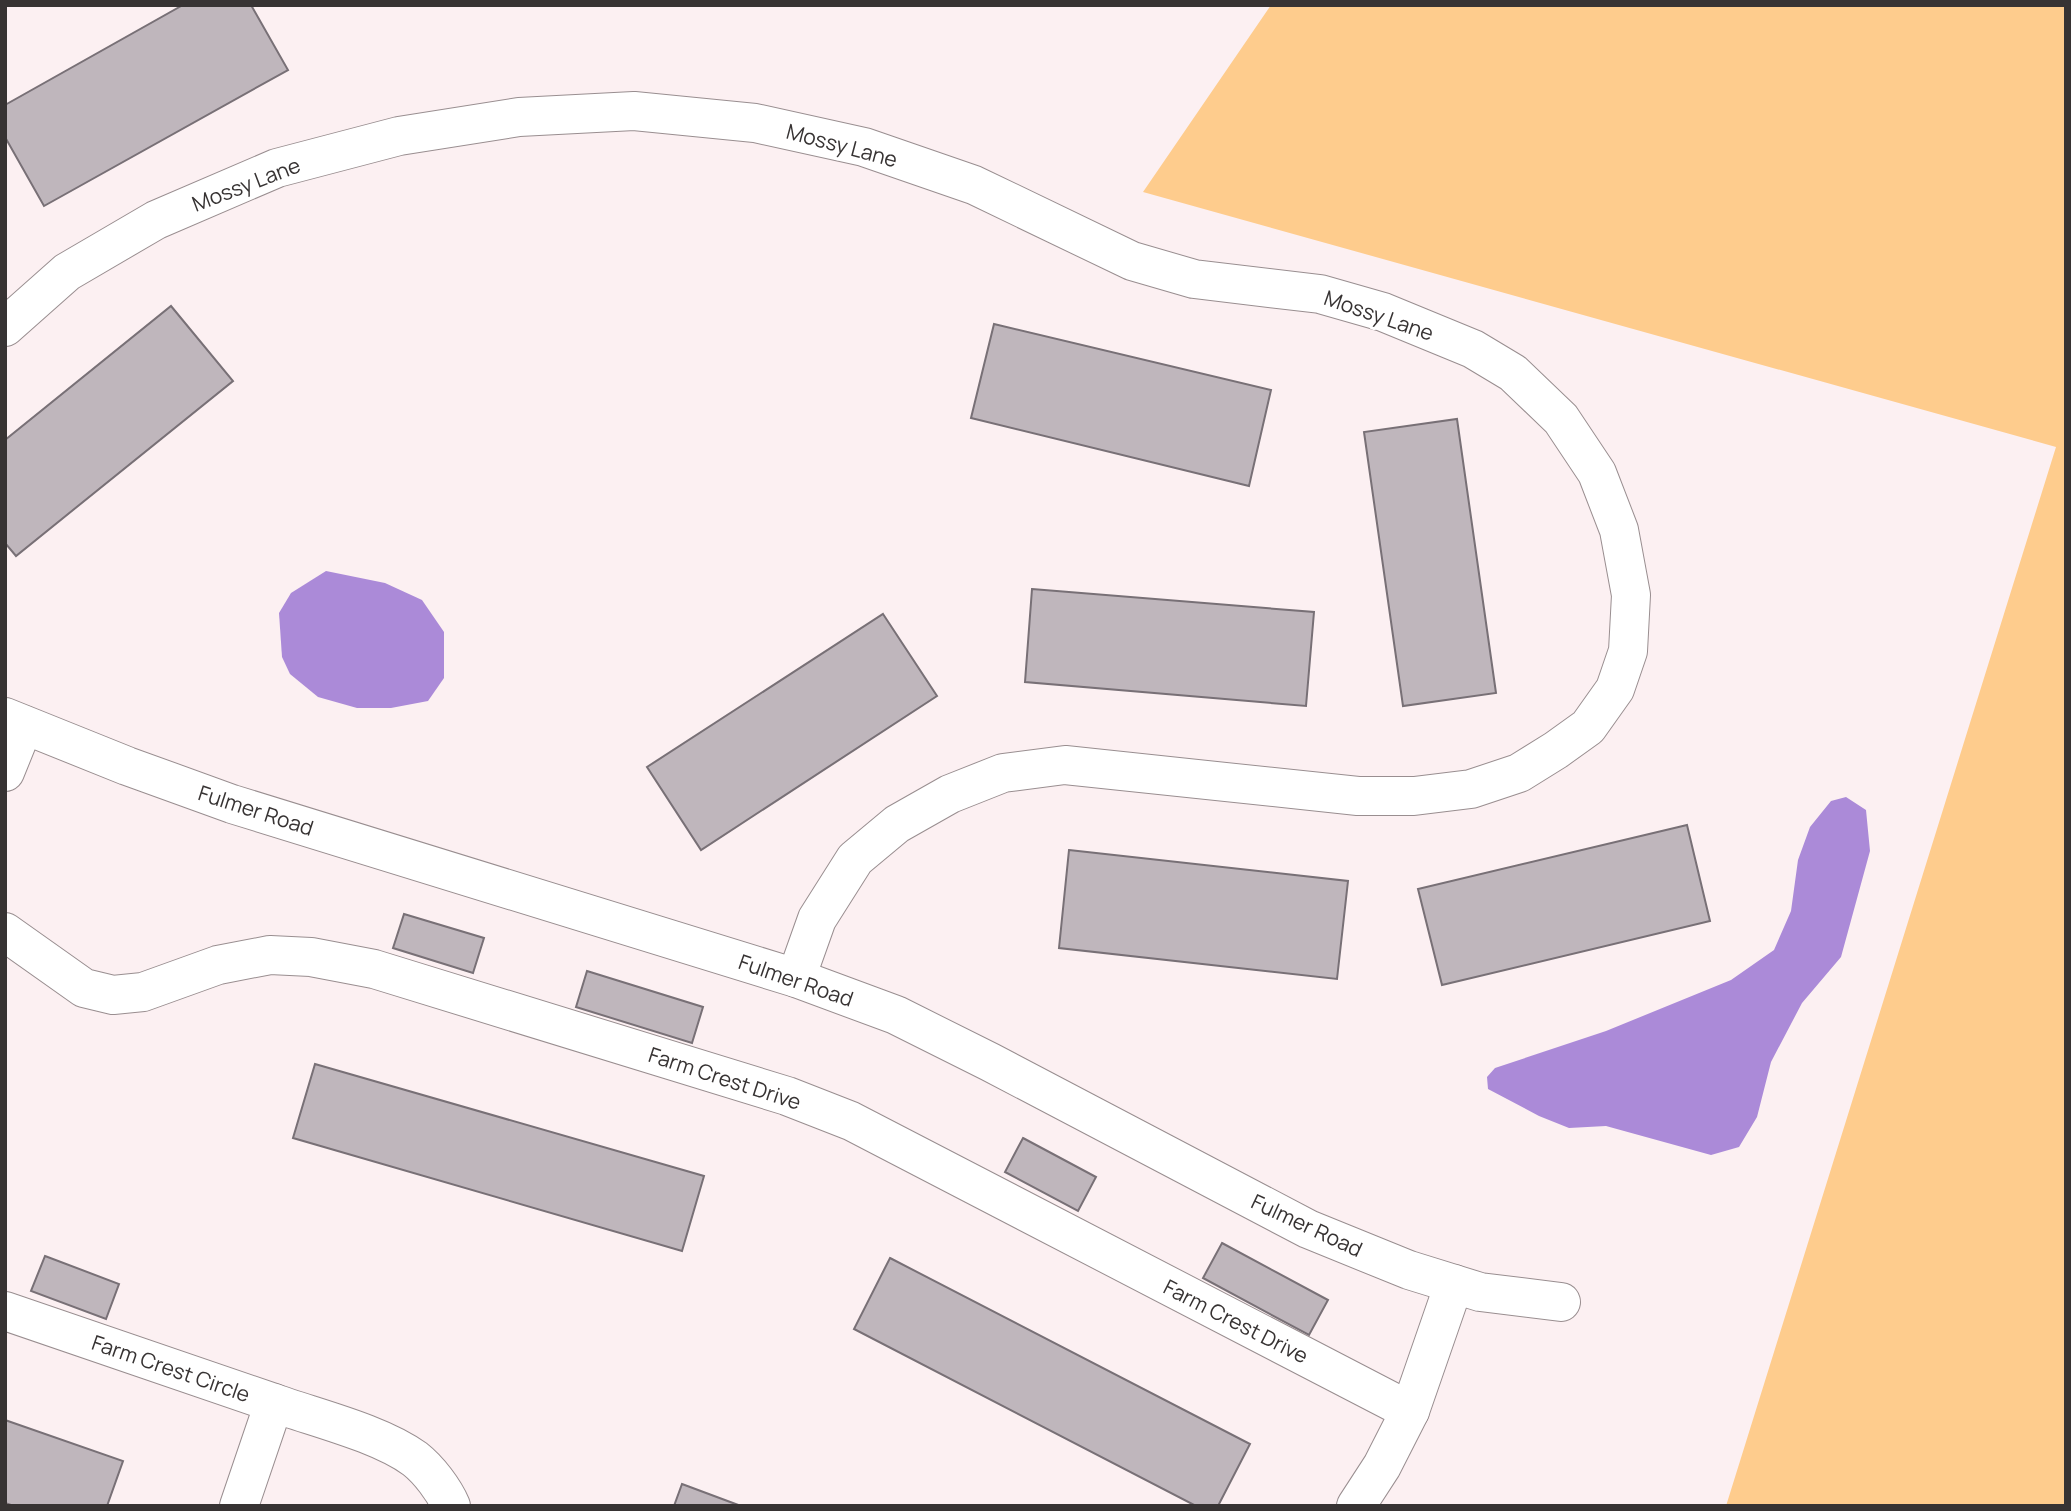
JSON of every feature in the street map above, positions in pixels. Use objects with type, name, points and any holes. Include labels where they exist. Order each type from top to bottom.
[{"type":"street","name":"Mossy Lane","points":[[5,327],[67,272],[156,220],[277,168],[399,136],[519,117],[634,111],[755,123],[864,147],[974,185],[1132,261],[1194,279],[1320,294],[1383,312],[1473,349],[1513,373],[1561,419],[1597,473],[1619,530],[1631,595],[1628,651],[1615,689],[1588,727],[1519,773],[1471,789],[1414,796],[1358,796],[1065,765],[1003,773],[950,794],[897,824],[855,859],[817,919],[796,978]]},
{"type":"street","name":"Fulmer Road","points":[[15,721],[232,804],[796,978],[896,1015],[1308,1229],[1409,1270],[1480,1292],[1561,1302]]},
{"type":"street","points":[[5,772],[15,721]]},
{"type":"street","name":"Farm Crest Drive","points":[[5,932],[84,988],[113,995],[143,992],[218,965],[270,955],[310,957],[374,969],[787,1096],[851,1121],[1410,1411]]},
{"type":"street","points":[[1356,1506],[1382,1466],[1410,1411],[1454,1284]]},
{"type":"street","name":"Farm Crest Circle","points":[[5,1311],[274,1403],[239,1506]]},
{"type":"street","points":[[274,1403],[376,1438],[416,1460],[452,1506]]},
{"type":"shaded area","points":[[1271,5],[2066,5],[2066,1506],[1726,1506],[2056,447],[1143,192]]},
{"type":"shaded area","points":[[326,571],[385,583],[422,600],[444,632],[444,678],[428,701],[391,708],[357,708],[318,697],[290,674],[282,657],[279,613],[291,593]]},
{"type":"shaded area","points":[[1846,797],[1866,810],[1870,851],[1841,957],[1802,1003],[1771,1062],[1757,1117],[1739,1147],[1711,1155],[1606,1126],[1569,1128],[1539,1116],[1488,1089],[1487,1077],[1495,1068],[1606,1031],[1731,980],[1774,950],[1791,911],[1798,860],[1810,827],[1831,801]]},
{"type":"building","points":[[183,5],[251,5],[288,70],[44,206],[5,137],[5,105]]},
{"type":"building","points":[[171,306],[233,381],[16,556],[5,543],[5,440]]},
{"type":"building","points":[[994,324],[1271,390],[1249,486],[971,418]]},
{"type":"building","points":[[1457,419],[1496,693],[1403,706],[1364,432]]},
{"type":"building","points":[[1032,589],[1314,612],[1306,706],[1025,682]]},
{"type":"building","points":[[883,614],[937,696],[701,850],[647,767]]},
{"type":"building","points":[[1687,825],[1710,921],[1442,985],[1418,889]]},
{"type":"building","points":[[1069,850],[1348,881],[1337,979],[1059,948]]},
{"type":"building","points":[[404,914],[484,938],[473,973],[393,948]]},
{"type":"building","points":[[587,971],[703,1007],[692,1043],[576,1007]]},
{"type":"building","points":[[315,1064],[704,1176],[682,1251],[293,1138]]},
{"type":"building","points":[[1023,1138],[1096,1177],[1078,1211],[1005,1172]]},
{"type":"building","points":[[1222,1243],[1328,1300],[1309,1335],[1203,1278]]},
{"type":"building","points":[[45,1256],[119,1284],[106,1319],[31,1291]]},
{"type":"building","points":[[890,1258],[1250,1444],[1218,1506],[1196,1506],[854,1329]]},
{"type":"building","points":[[5,1420],[123,1461],[107,1506],[14,1506],[5,1503]]},
{"type":"building","points":[[682,1484],[741,1506],[674,1506]]}]
